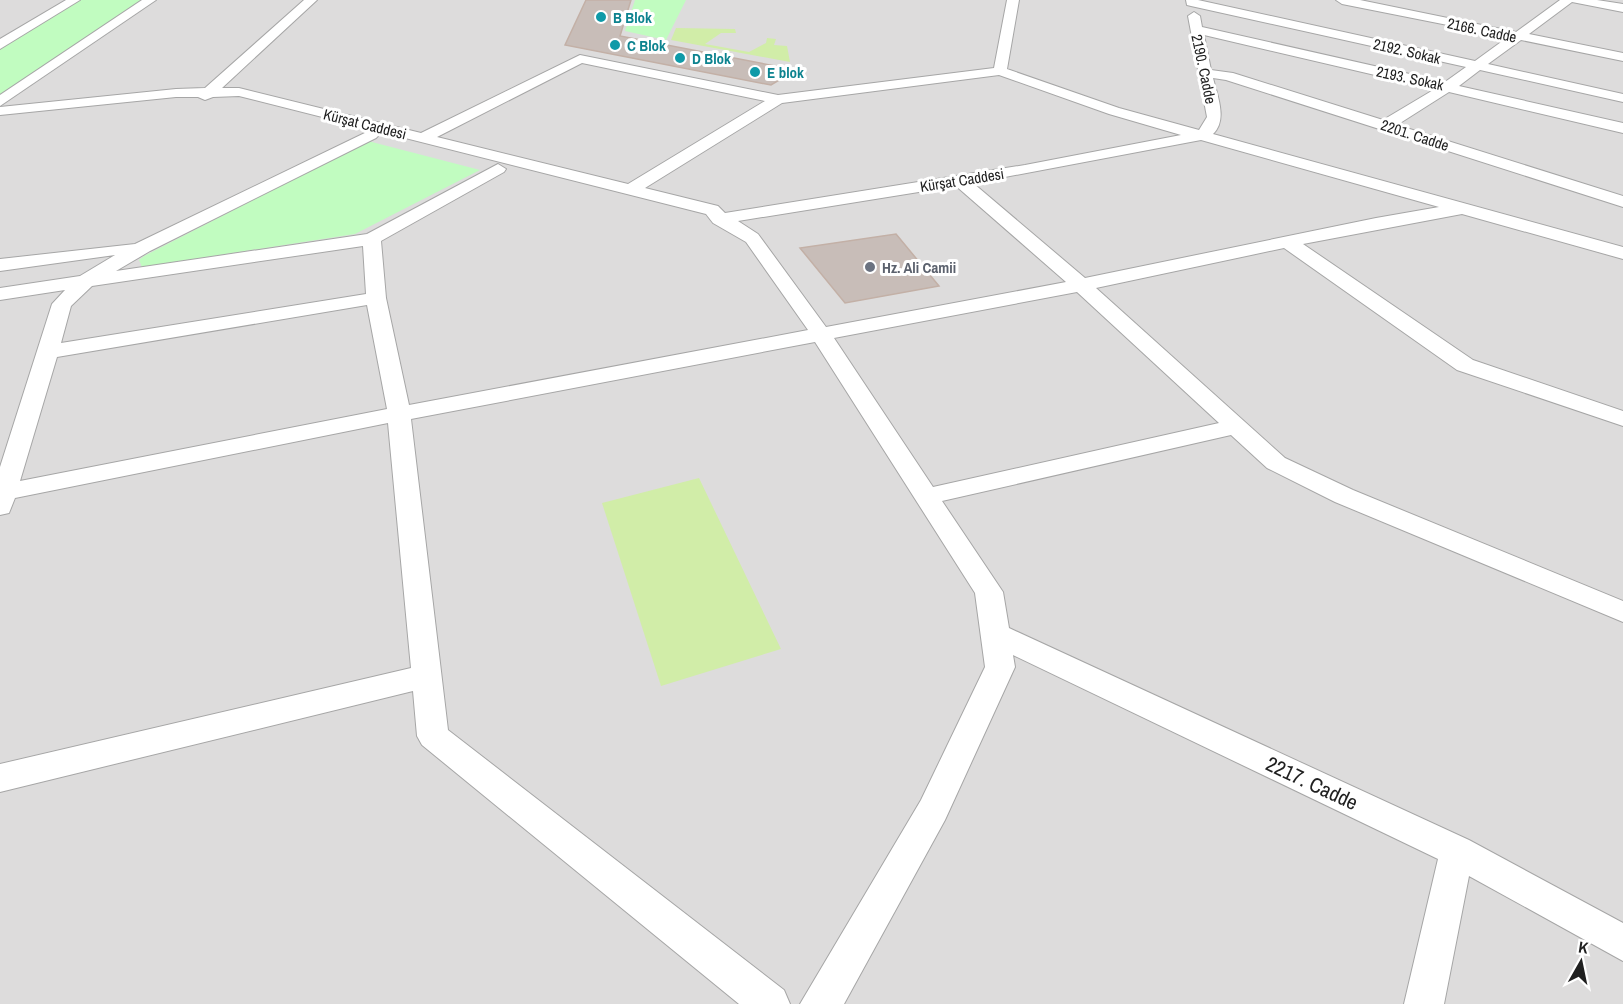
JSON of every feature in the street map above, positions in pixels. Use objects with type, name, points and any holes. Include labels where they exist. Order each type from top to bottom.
[{"type":"street","points":[[0,45],[74,0]]},
{"type":"street","points":[[0,102],[150,0]]},
{"type":"street","points":[[208,94],[311,0]]},
{"type":"street","points":[[1000,71],[1013,0]]},
{"type":"street","name":"2166. Cadde","points":[[1342,0],[1623,57]]},
{"type":"street","points":[[1386,125],[1478,67],[1568,0]]},
{"type":"street","points":[[1577,0],[1623,8]]},
{"type":"street","name":"2190. Cadde","points":[[1191,1],[1214,117],[1211,128],[1203,135]]},
{"type":"street","name":"2192. Sokak","points":[[1191,1],[1623,98]]},
{"type":"street","points":[[1412,15],[1425,5]]},
{"type":"street","name":"2193. Sokak","points":[[1196,29],[1623,128]]},
{"type":"street","points":[[422,138],[580,59],[778,99],[1000,71],[1114,111],[1623,253]]},
{"type":"street","name":"2201. Cadde","points":[[1205,73],[1228,76],[1623,202]]},
{"type":"street","name":"Kürşat Caddesi","points":[[0,111],[239,92],[712,210],[721,219]]},
{"type":"street","name":"Kürşat Caddesi","points":[[0,117],[208,94],[697,218],[721,219],[1025,170],[1203,135]]},
{"type":"street","points":[[628,190],[778,99]]},
{"type":"street","points":[[370,135],[143,247],[86,281],[69,295],[62,304],[46,352],[2,498],[399,414],[1081,285],[1465,208]]},
{"type":"street","points":[[0,294],[372,239],[498,169]]},
{"type":"street","points":[[958,180],[1081,285],[1275,463],[1306,479],[1623,612]]},
{"type":"street","points":[[721,219],[740,228],[752,238],[820,333],[989,592],[1000,667],[933,810],[827,996],[820,1004]]},
{"type":"street","points":[[372,239],[376,298],[399,414],[433,736],[770,1004]]},
{"type":"street","points":[[1288,242],[1465,365],[1623,419]]},
{"type":"street","points":[[0,265],[143,247]]},
{"type":"street","points":[[46,352],[376,298]]},
{"type":"street","points":[[927,496],[1235,427]]},
{"type":"street","name":"2217. Cadde","points":[[995,634],[1457,852],[1623,944]]},
{"type":"street","points":[[0,778],[427,676]]},
{"type":"street","points":[[1424,1004],[1457,852]]},
{"type":"shaded area","points":[[0,0],[1623,0],[1623,1004],[0,1004]]},
{"type":"green space","points":[[80,0],[142,0],[0,96],[0,49]]},
{"type":"green space","points":[[635,0],[686,0],[666,40],[625,31]]},
{"type":"green space","points":[[676,28],[735,29],[736,33],[721,33],[705,44],[749,52],[766,43],[767,38],[776,39],[774,45],[787,46],[790,62],[671,40]]},
{"type":"green space","points":[[368,141],[480,170],[355,234],[142,267],[139,260],[144,256]]},
{"type":"green space","points":[[699,478],[781,649],[661,686],[602,503]]},
{"type":"building","points":[[586,0],[631,0],[620,36],[796,70],[771,85],[565,45]]},
{"type":"building","name":"Hz. Ali Camii","points":[[896,234],[939,286],[845,303],[800,248]]},
{"type":"place","name":"B Blok","points":[[601,17]]},
{"type":"place","name":"C Blok","points":[[615,45]]},
{"type":"place","name":"D Blok","points":[[680,58]]},
{"type":"place","name":"E blok","points":[[755,72]]},
{"type":"place","name":"Hz. Ali Camii","points":[[870,267]]}]
